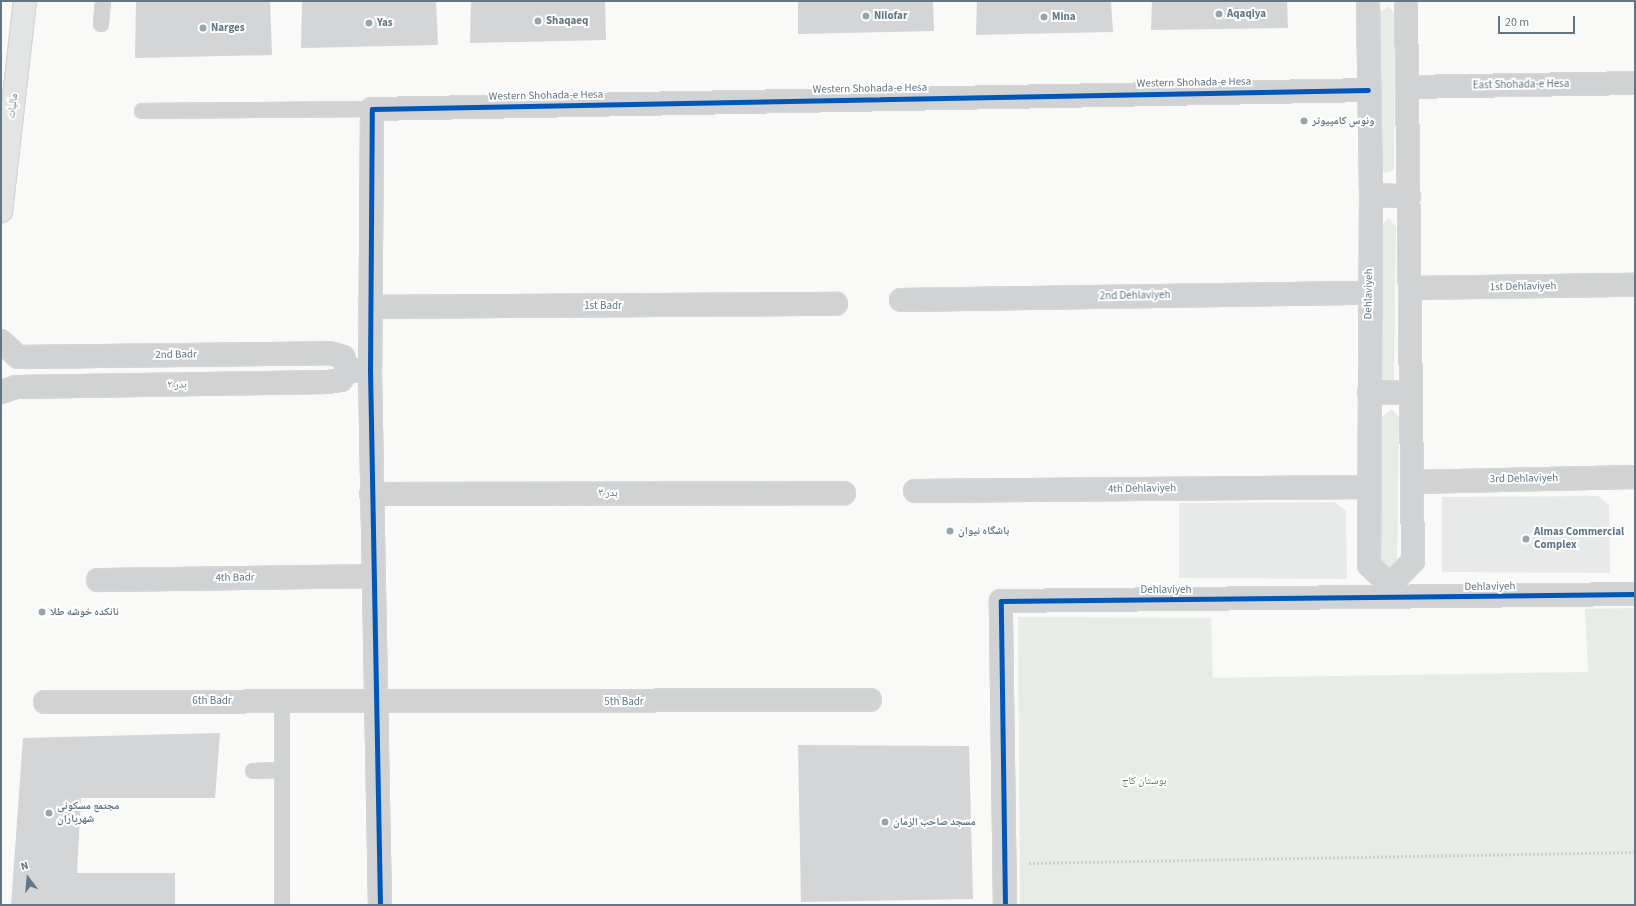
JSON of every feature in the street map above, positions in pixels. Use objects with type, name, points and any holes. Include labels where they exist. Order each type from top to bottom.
[{"type":"main road","name":"مالیات","points":[[1,211],[25,1]]},
{"type":"street","name":"Dehlaviyeh","points":[[1368,1],[1368,90],[1371,195],[1368,293],[1369,565],[1390,592]]},
{"type":"street","points":[[1390,592],[1413,561],[1406,1]]},
{"type":"street","name":"East Shohada-e Hesa","points":[[1408,87],[1635,83]]},
{"type":"street","name":"Western Shohada-e Hesa","points":[[372,109],[1368,90]]},
{"type":"street","points":[[372,109],[370,307],[371,494],[372,576],[378,703],[380,905]]},
{"type":"street","points":[[1371,195],[1409,196]]},
{"type":"street","name":"1st Dehlaviyeh","points":[[1410,288],[1635,285]]},
{"type":"street","name":"2nd Dehlaviyeh","points":[[901,300],[1368,293]]},
{"type":"street","name":"1st Badr","points":[[370,307],[836,304]]},
{"type":"street","name":"2nd Badr","points":[[1,341],[18,357],[330,353],[344,357],[348,370]]},
{"type":"street","points":[[201,355],[201,384]]},
{"type":"street","points":[[348,370],[370,371]]},
{"type":"street","name":"بدر ۲","points":[[1,392],[16,387],[328,382],[341,380],[348,370]]},
{"type":"street","points":[[1369,392],[1411,393]]},
{"type":"street","name":"3rd Dehlaviyeh","points":[[1412,482],[1635,477]]},
{"type":"street","name":"4th Dehlaviyeh","points":[[915,491],[1369,487]]},
{"type":"street","name":"بدر ۳","points":[[371,494],[844,493]]},
{"type":"street","name":"4th Badr","points":[[98,580],[372,576]]},
{"type":"street","name":"Dehlaviyeh","points":[[1005,905],[1001,601],[1390,592],[1635,594]]},
{"type":"street","name":"5th Badr","points":[[378,703],[870,700]]},
{"type":"street","name":"6th Badr","points":[[45,702],[282,701],[378,703]]},
{"type":"lane","points":[[100,24],[103,1]]},
{"type":"lane","points":[[142,111],[372,109]]},
{"type":"lane","points":[[282,701],[282,905]]},
{"type":"lane","points":[[253,771],[282,770]]},
{"type":"path","points":[[1004,863],[1635,852]]},
{"type":"shaded area","name":"Almas Commercial Complex","points":[[1598,496],[1609,505],[1610,573],[1442,572],[1442,497]]},
{"type":"shaded area","points":[[1335,502],[1346,511],[1347,579],[1179,578],[1179,503]]},
{"type":"green space","points":[[1388,6],[1395,14],[1394,169],[1385,173],[1377,165],[1378,15]]},
{"type":"green space","points":[[1389,218],[1396,227],[1394,381],[1386,386],[1378,377],[1379,227]]},
{"type":"green space","points":[[1392,409],[1399,417],[1397,571],[1388,576],[1381,567],[1382,417]]},
{"type":"green space","name":"بوستان کاج","points":[[1635,608],[1635,905],[1020,905],[1018,617],[1211,618],[1213,678],[1588,672],[1585,609]]},
{"type":"building","name":"Narges","points":[[136,1],[270,1],[272,55],[135,58]]},
{"type":"building","name":"Yas","points":[[302,1],[436,1],[438,45],[301,48]]},
{"type":"building","name":"Shaqaeq","points":[[471,1],[605,1],[606,40],[470,43]]},
{"type":"building","name":"Nilofar","points":[[798,1],[933,1],[934,31],[798,34]]},
{"type":"building","name":"Mina","points":[[977,1],[1111,1],[1113,32],[976,35]]},
{"type":"building","name":"Aqaqiya","points":[[1152,1],[1287,1],[1288,28],[1151,30]]},
{"type":"building","name":"مجتمع مسکونی شهریاران","points":[[220,733],[215,798],[81,798],[77,873],[175,873],[175,905],[11,905],[23,738]]},
{"type":"building","name":"مسجد صاحب الزمان","points":[[798,745],[969,746],[973,899],[801,902]]},
{"type":"cycle path","points":[[380,905],[370,371],[372,109],[1368,90]]},
{"type":"cycle path","points":[[1005,905],[1001,601],[1635,594]]},
{"type":"place","name":"Aqaqiya","points":[[1219,14]]},
{"type":"place","name":"Nilofar","points":[[866,16]]},
{"type":"place","name":"Mina","points":[[1044,17]]},
{"type":"place","name":"Shaqaeq","points":[[538,21]]},
{"type":"place","name":"Yas","points":[[369,23]]},
{"type":"place","name":"Narges","points":[[203,28]]},
{"type":"place","name":"ونوس کامپیوتر","points":[[1304,121]]},
{"type":"place","name":"باشگاه نیوان","points":[[950,531]]},
{"type":"place","name":"Almas Commercial Complex","points":[[1526,539]]},
{"type":"place","name":"نانکده خوشه طلا","points":[[42,612]]},
{"type":"place","name":"مجتمع مسکونی شهریاران","points":[[49,813]]},
{"type":"place","name":"مسجد صاحب الزمان","points":[[885,822]]}]
